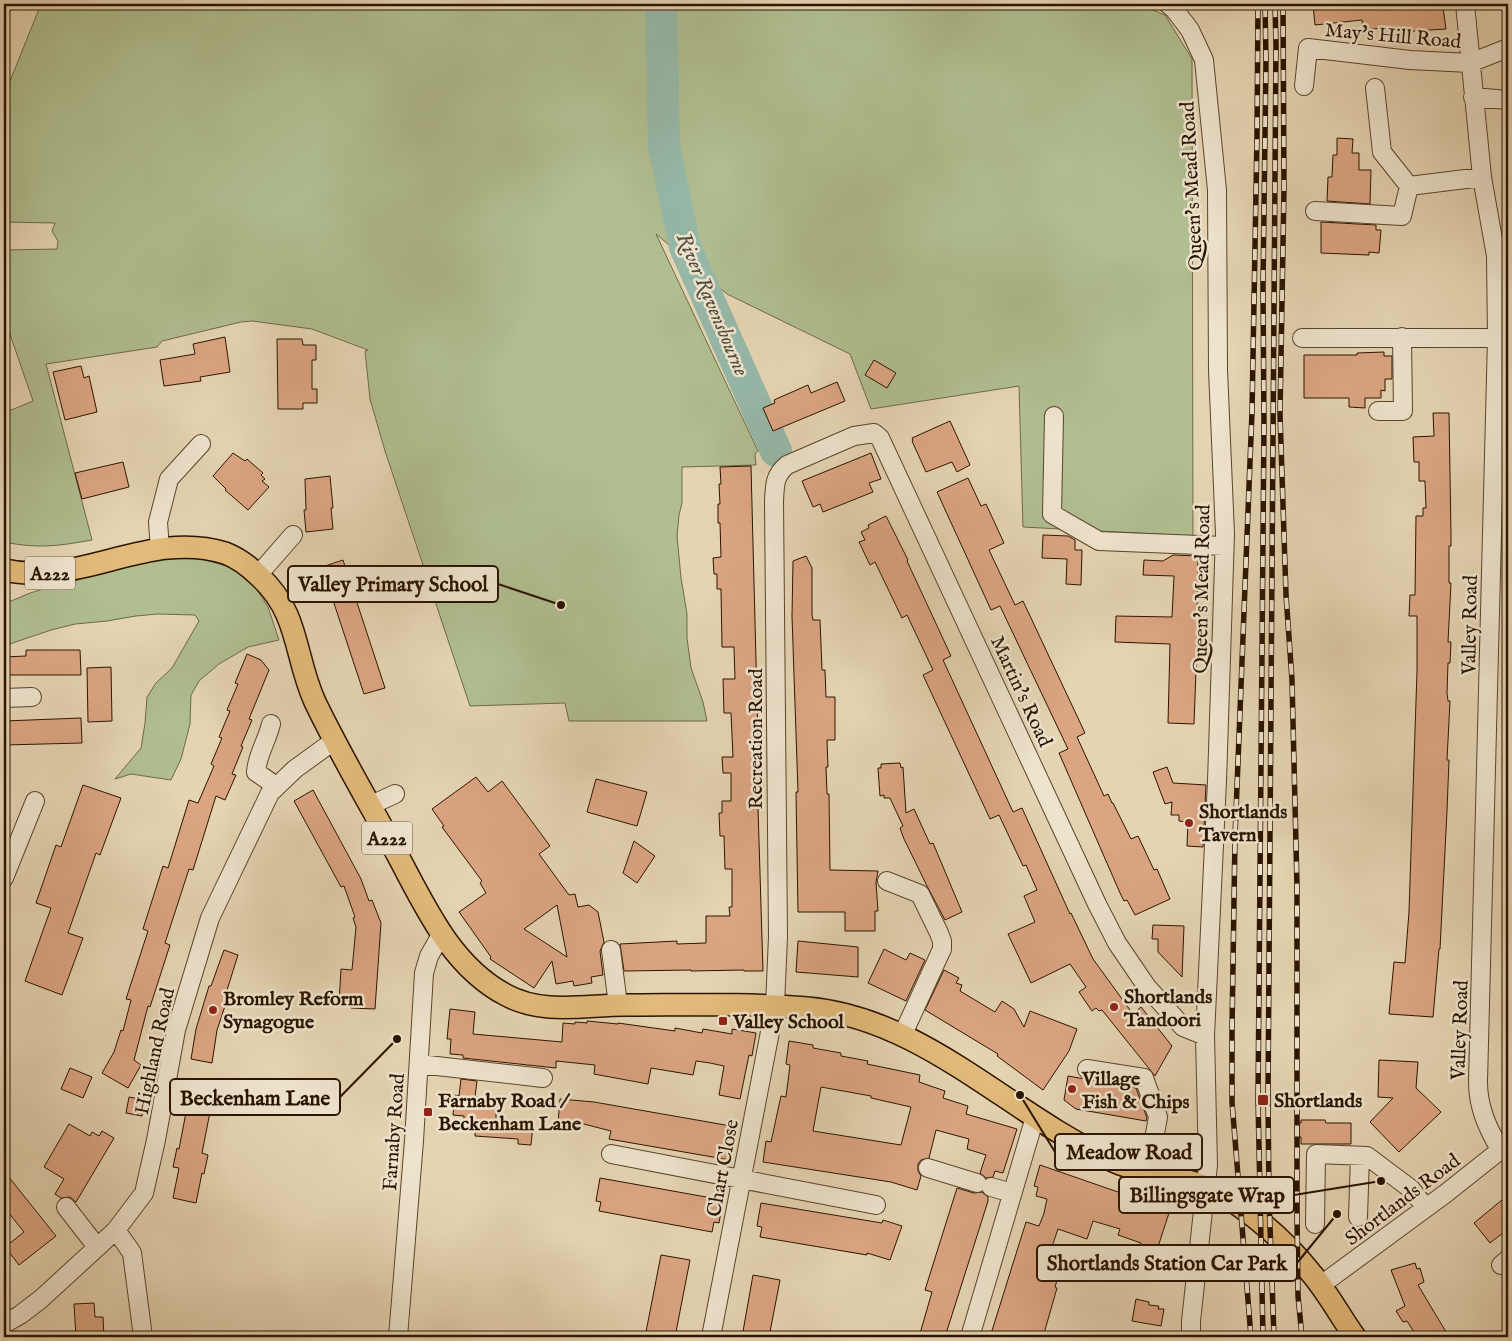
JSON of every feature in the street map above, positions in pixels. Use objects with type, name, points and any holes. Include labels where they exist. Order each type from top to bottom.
[{"type":"main road","name":"A222","points":[[4,570],[36,574],[54,573],[160,549],[188,547],[224,553],[239,560],[258,575],[276,595],[288,614],[306,680],[315,702],[369,806],[441,935],[449,946],[482,978],[502,993],[536,1006],[558,1008],[618,1005],[775,1006],[834,1011],[861,1019],[902,1036],[937,1054],[1087,1149],[1116,1163],[1206,1187],[1225,1196],[1280,1240],[1310,1271],[1354,1337]]},
{"type":"street","name":"Queen's Mead Road","points":[[1168,4],[1190,30],[1204,60],[1216,190],[1218,370],[1224,546],[1217,791],[1205,1036],[1208,1165],[1191,1337]]},
{"type":"street","name":"Valley Road","points":[[1465,4],[1482,177],[1496,256],[1497,338],[1502,412],[1478,1096],[1487,1125],[1504,1148]]},
{"type":"street","name":"May's Hill Road","points":[[1304,86],[1308,48],[1410,60],[1470,63],[1508,48]]},
{"type":"street","points":[[1376,88],[1382,152],[1409,186]]},
{"type":"street","points":[[1473,97],[1508,100]]},
{"type":"street","points":[[1409,186],[1482,177]]},
{"type":"street","points":[[1315,211],[1402,216],[1409,186]]},
{"type":"street","points":[[1378,411],[1403,411],[1402,337]]},
{"type":"street","points":[[1302,338],[1497,338]]},
{"type":"street","points":[[1054,416],[1052,514],[1098,540],[1224,546]]},
{"type":"street","name":"Martin's Road","points":[[779,472],[796,460],[854,436],[874,433],[880,438],[1112,934],[1136,973],[1175,1019],[1191,1032],[1205,1036]]},
{"type":"street","points":[[160,549],[158,522],[169,479],[201,444]]},
{"type":"street","name":"Recreation Road","points":[[775,1006],[778,937],[774,501],[775,485],[779,472]]},
{"type":"street","points":[[258,575],[293,535]]},
{"type":"street","points":[[4,698],[32,697]]},
{"type":"street","points":[[270,724],[268,736],[256,764],[256,772],[276,786]]},
{"type":"street","name":"Highland Road","points":[[4,1324],[20,1315],[40,1299],[116,1230],[144,1193],[156,1140],[176,1030],[210,918],[270,794],[276,786],[308,758],[335,740]]},
{"type":"street","points":[[369,806],[396,794]]},
{"type":"street","points":[[4,878],[35,801]]},
{"type":"street","points":[[887,881],[920,894],[942,941],[942,950],[902,1036]]},
{"type":"street","name":"Farnaby Road","points":[[398,1337],[420,1064],[425,967],[434,945],[441,935]]},
{"type":"street","points":[[611,950],[618,1005]]},
{"type":"street","name":"Chart Close","points":[[711,1337],[775,1006]]},
{"type":"street","points":[[420,1064],[543,1078]]},
{"type":"street","points":[[1087,1068],[1144,1078],[1158,1117],[1148,1173]]},
{"type":"street","points":[[970,1337],[1035,1117]]},
{"type":"street","name":"Shortlands Road","points":[[1321,1285],[1504,1148]]},
{"type":"street","points":[[611,1154],[876,1205]]},
{"type":"street","points":[[1315,1224],[1316,1154],[1367,1156],[1411,1189],[1426,1208]]},
{"type":"street","points":[[1358,1217],[1360,1156]]},
{"type":"street","points":[[928,1168],[1012,1193]]},
{"type":"street","points":[[66,1207],[97,1247]]},
{"type":"street","points":[[116,1230],[132,1253],[143,1337]]},
{"type":"green space","points":[[41,4],[1138,4],[1165,15],[1192,59],[1193,536],[1023,527],[1019,386],[871,409],[850,354],[727,294],[656,234],[758,451],[755,454],[756,465],[682,467],[682,503],[677,536],[681,578],[687,614],[687,638],[691,668],[703,702],[707,721],[569,721],[565,703],[470,706],[385,451],[370,399],[365,351],[368,350],[312,329],[252,321],[241,322],[162,341],[157,347],[46,364],[92,540],[48,546],[4,542],[4,413],[33,401],[4,317],[4,250],[57,249],[58,241],[52,231],[55,223],[4,222],[4,96]]},
{"type":"green space","points":[[187,555],[234,568],[256,588],[268,607],[279,640],[248,647],[219,664],[199,681],[191,695],[190,724],[181,759],[171,780],[131,774],[115,779],[141,748],[147,697],[156,683],[172,668],[199,621],[195,615],[157,614],[136,616],[75,624],[4,646],[4,604],[30,593],[121,566]]},
{"type":"building","points":[[1313,4],[1433,4],[1434,8],[1443,7],[1446,29],[1383,33],[1383,28],[1363,30],[1362,20],[1315,25]]},
{"type":"building","points":[[1337,138],[1353,139],[1352,153],[1359,153],[1359,170],[1371,170],[1370,204],[1327,201],[1328,177],[1332,177],[1333,155],[1337,155]]},
{"type":"building","points":[[1321,222],[1376,225],[1376,230],[1381,230],[1379,253],[1369,252],[1369,255],[1321,253]]},
{"type":"building","points":[[225,337],[230,372],[200,377],[201,381],[164,386],[160,360],[195,354],[193,344]]},
{"type":"building","points":[[277,339],[302,339],[303,345],[316,345],[316,360],[312,360],[312,389],[317,389],[317,403],[303,403],[303,409],[278,409]]},
{"type":"building","points":[[1384,352],[1384,356],[1392,356],[1392,379],[1385,379],[1385,391],[1381,390],[1381,398],[1365,398],[1365,408],[1349,407],[1349,398],[1304,398],[1304,355],[1357,355],[1357,353]]},
{"type":"building","points":[[874,360],[896,373],[887,388],[865,375]]},
{"type":"building","points":[[81,366],[84,378],[89,376],[97,412],[65,420],[53,372]]},
{"type":"building","points":[[837,382],[845,401],[773,431],[763,408],[775,403],[774,400],[808,385],[811,393]]},
{"type":"building","points":[[1433,413],[1449,413],[1451,546],[1449,546],[1449,583],[1451,583],[1448,642],[1451,642],[1447,693],[1448,701],[1450,701],[1447,811],[1440,949],[1433,1017],[1389,1014],[1394,962],[1405,963],[1409,912],[1417,616],[1409,616],[1410,595],[1415,595],[1416,516],[1423,516],[1423,508],[1426,508],[1425,481],[1419,481],[1419,462],[1414,462],[1413,437],[1434,436]]},
{"type":"building","points":[[950,421],[970,465],[957,472],[952,462],[926,472],[912,438]]},
{"type":"building","points":[[233,453],[245,461],[247,459],[263,473],[261,475],[265,479],[262,481],[269,487],[248,510],[225,490],[213,476]]},
{"type":"building","points":[[871,453],[881,479],[869,483],[873,492],[823,512],[820,504],[813,507],[802,481]]},
{"type":"building","points":[[123,462],[129,487],[82,499],[75,473]]},
{"type":"building","points":[[751,466],[763,971],[624,971],[620,944],[677,941],[677,944],[706,943],[706,916],[730,916],[729,907],[732,907],[732,869],[725,869],[724,836],[720,836],[719,813],[722,813],[722,801],[731,801],[731,773],[723,773],[722,757],[733,757],[731,713],[724,713],[723,679],[735,679],[734,647],[722,647],[721,589],[717,589],[717,574],[714,574],[713,558],[721,557],[720,523],[718,523],[718,504],[720,504],[719,484],[721,484],[720,467]]},
{"type":"building","points":[[330,476],[333,529],[306,532],[304,510],[306,510],[305,479]]},
{"type":"building","points":[[968,478],[981,506],[986,504],[1004,543],[989,550],[1015,605],[1023,601],[1085,733],[1077,737],[1104,796],[1108,794],[1131,839],[1138,836],[1154,870],[1157,869],[1170,899],[1135,915],[1127,900],[1124,901],[1120,893],[1059,753],[1068,749],[1000,606],[991,610],[937,492]]},
{"type":"building","points":[[886,516],[951,656],[943,660],[1013,812],[1022,808],[1070,914],[1093,959],[1133,1014],[1141,1007],[1172,1046],[1155,1076],[1102,1010],[1099,1011],[1096,1008],[1092,1011],[1079,992],[1086,987],[1070,964],[1031,983],[1008,934],[1035,922],[1024,896],[1037,890],[1026,865],[1023,866],[999,815],[990,819],[923,675],[933,670],[907,615],[902,618],[875,562],[870,565],[859,542],[865,540],[861,532],[869,528],[868,525]]},
{"type":"building","points":[[1043,535],[1068,536],[1075,540],[1075,550],[1082,550],[1081,585],[1066,584],[1067,559],[1042,558]]},
{"type":"building","points":[[1173,555],[1198,556],[1194,724],[1168,723],[1170,644],[1115,642],[1116,616],[1172,617],[1174,576],[1143,575],[1144,560],[1163,561]]},
{"type":"building","points":[[806,556],[812,568],[813,620],[820,620],[822,670],[825,670],[826,697],[835,697],[835,740],[827,740],[828,767],[826,767],[827,794],[829,794],[830,870],[878,871],[876,882],[878,911],[875,911],[875,931],[845,931],[845,912],[798,912],[796,792],[798,792],[792,616],[793,561]]},
{"type":"building","points":[[343,560],[385,688],[364,694],[322,567]]},
{"type":"building","points":[[26,650],[80,650],[81,675],[4,675],[4,657],[26,656]]},
{"type":"building","points":[[247,654],[261,660],[269,670],[249,719],[252,720],[232,774],[236,775],[225,800],[216,796],[193,870],[189,869],[165,943],[170,945],[150,1007],[148,1006],[134,1060],[141,1065],[128,1088],[102,1073],[114,1052],[121,1030],[123,1031],[131,1000],[126,999],[148,931],[143,929],[163,866],[168,868],[189,800],[198,803],[214,766],[211,764],[222,738],[219,737],[230,711],[227,710],[238,684],[235,683]]},
{"type":"building","points":[[111,667],[112,721],[88,722],[87,668]]},
{"type":"building","points":[[81,718],[82,743],[4,745],[4,721]]},
{"type":"building","points":[[900,763],[901,768],[903,767],[906,813],[914,809],[930,844],[933,843],[962,912],[945,920],[904,839],[900,828],[903,826],[890,798],[884,798],[884,795],[880,796],[878,768],[881,768],[881,764]]},
{"type":"building","points":[[1167,767],[1173,783],[1206,785],[1203,847],[1187,846],[1188,822],[1179,821],[1179,815],[1171,815],[1172,802],[1165,804],[1153,772]]},
{"type":"building","points":[[476,777],[488,792],[502,781],[550,846],[539,854],[569,895],[575,894],[578,907],[589,905],[598,912],[604,942],[600,951],[603,975],[591,977],[592,983],[574,986],[573,981],[556,984],[552,961],[534,988],[490,959],[491,957],[459,912],[486,893],[480,883],[482,881],[442,827],[444,826],[432,809]],"holes":[[[557,905],[567,957],[524,929]]]},
{"type":"building","points":[[596,779],[647,792],[637,826],[587,812]]},
{"type":"building","points":[[83,785],[121,798],[100,855],[96,853],[68,933],[83,938],[62,995],[25,981],[51,908],[36,903],[56,845],[61,847]]},
{"type":"building","points":[[313,790],[361,879],[369,901],[372,900],[381,923],[375,1009],[351,1008],[351,1005],[339,1004],[341,969],[352,970],[356,927],[353,918],[355,917],[344,886],[341,887],[294,801]]},
{"type":"building","points":[[634,841],[655,856],[637,883],[623,873]]},
{"type":"building","points":[[1153,925],[1184,926],[1182,977],[1158,952],[1158,939],[1152,939]]},
{"type":"building","points":[[798,941],[858,947],[858,977],[796,972]]},
{"type":"building","points":[[884,949],[906,960],[910,953],[925,960],[906,1001],[868,983]]},
{"type":"building","name":"Bromley Reform Synagogue","points":[[224,950],[238,955],[227,990],[230,991],[217,1030],[212,1063],[191,1059],[196,1029],[209,986],[211,986]]},
{"type":"building","points":[[944,970],[959,978],[956,983],[962,985],[960,991],[995,1012],[1002,1001],[1014,1009],[1024,1027],[1030,1011],[1077,1029],[1069,1051],[1043,1090],[997,1056],[998,1054],[925,1010]]},
{"type":"building","points":[[450,1009],[475,1012],[473,1034],[562,1042],[563,1023],[587,1023],[587,1021],[618,1023],[675,1031],[675,1028],[702,1033],[703,1029],[732,1034],[732,1029],[756,1033],[752,1056],[749,1055],[740,1099],[719,1095],[724,1066],[710,1063],[696,1061],[693,1075],[651,1068],[648,1084],[594,1074],[595,1065],[556,1061],[556,1068],[463,1058],[463,1055],[450,1054],[451,1039],[447,1039]]},
{"type":"building","points":[[789,1041],[841,1053],[841,1056],[868,1061],[867,1064],[920,1075],[919,1082],[945,1091],[943,1098],[968,1106],[966,1114],[1017,1129],[1003,1173],[995,1171],[993,1177],[986,1178],[980,1173],[986,1155],[967,1149],[969,1139],[936,1130],[929,1158],[921,1160],[918,1164],[918,1171],[921,1176],[917,1190],[891,1182],[763,1162],[766,1141],[771,1142],[781,1096],[786,1097],[790,1065],[786,1064]],"holes":[[[821,1087],[871,1096],[871,1098],[911,1107],[901,1145],[813,1131]]]},
{"type":"building","points":[[1379,1060],[1418,1062],[1416,1088],[1441,1112],[1399,1152],[1370,1122],[1393,1098],[1378,1097]]},
{"type":"building","points":[[70,1068],[92,1077],[83,1098],[61,1089]]},
{"type":"building","points":[[1068,1076],[1136,1088],[1147,1118],[1146,1121],[1076,1109],[1064,1100]]},
{"type":"building","points":[[461,1079],[477,1081],[475,1097],[496,1099],[496,1120],[533,1124],[531,1145],[518,1144],[518,1139],[475,1136],[476,1122],[464,1121],[464,1116],[453,1115],[455,1095],[459,1096]]},
{"type":"building","points":[[129,1097],[145,1100],[142,1116],[126,1113]]},
{"type":"building","points":[[189,1097],[210,1101],[208,1107],[211,1107],[202,1153],[208,1155],[196,1203],[173,1198],[179,1168],[173,1167],[177,1148],[179,1149]]},
{"type":"building","points":[[560,1099],[594,1102],[731,1126],[729,1136],[734,1137],[730,1160],[609,1139],[611,1131],[576,1122],[576,1124],[558,1123]]},
{"type":"building","name":"Shortlands","points":[[1301,1120],[1351,1123],[1351,1144],[1301,1144],[1299,1123],[1301,1123]]},
{"type":"building","points":[[69,1124],[90,1136],[92,1132],[99,1136],[102,1131],[114,1138],[76,1202],[70,1197],[61,1198],[55,1194],[64,1179],[44,1167]]},
{"type":"building","points":[[1040,1165],[1170,1210],[1154,1259],[1137,1254],[1141,1243],[1118,1235],[1120,1229],[1093,1221],[1087,1239],[1058,1229],[1044,1270],[1059,1274],[1055,1287],[1057,1288],[1043,1337],[990,1337],[1026,1222],[1039,1226],[1044,1213],[1047,1199],[1036,1196],[1038,1187],[1034,1186]]},
{"type":"building","points":[[4,1171],[56,1236],[19,1265],[5,1247],[24,1232],[4,1207]]},
{"type":"building","points":[[600,1178],[723,1200],[719,1223],[714,1222],[712,1232],[599,1211],[601,1202],[596,1201]]},
{"type":"building","points":[[957,1188],[974,1193],[982,1192],[988,1197],[988,1201],[945,1337],[919,1337],[932,1292],[925,1290]]},
{"type":"building","points":[[1508,1195],[1508,1229],[1490,1243],[1474,1223]]},
{"type":"building","points":[[761,1203],[882,1223],[883,1220],[902,1226],[890,1260],[867,1253],[867,1255],[760,1237],[762,1227],[757,1226]]},
{"type":"building","points":[[661,1255],[690,1260],[675,1337],[645,1337]]},
{"type":"building","points":[[1415,1263],[1417,1269],[1420,1268],[1424,1282],[1418,1285],[1449,1337],[1417,1337],[1407,1321],[1403,1322],[1396,1311],[1405,1306],[1391,1270]]},
{"type":"building","points":[[753,1275],[780,1280],[769,1337],[742,1337]]},
{"type":"building","points":[[1136,1299],[1149,1302],[1149,1305],[1159,1306],[1158,1309],[1164,1309],[1161,1326],[1132,1321]]},
{"type":"building","points":[[94,1303],[95,1317],[103,1317],[104,1337],[76,1337],[74,1304]]},
{"type":"waterway","name":"River Ravensbourne","points":[[661,4],[664,146],[685,247],[776,451]]},
{"type":"railway","points":[[1251,1337],[1232,1102],[1232,1029],[1235,837],[1252,412],[1258,4]]},
{"type":"railway","points":[[1263,1337],[1258,1100],[1264,426],[1265,4]]},
{"type":"railway","points":[[1274,1337],[1269,1199],[1268,1097],[1275,4]]},
{"type":"railway","points":[[1283,4],[1284,188],[1280,414],[1286,595],[1292,680],[1297,886],[1297,1212],[1298,1296],[1302,1337]]},
{"type":"place","name":"Valley Primary School","points":[[561,605]]},
{"type":"place","name":"Shortlands Tavern","points":[[1189,823]]},
{"type":"place","name":"Shortlands Tandoori","points":[[1114,1007]]},
{"type":"place","name":"Bromley Reform Synagogue","points":[[213,1010]]},
{"type":"place","name":"Valley School","points":[[723,1021]]},
{"type":"place","name":"Beckenham Lane","points":[[397,1039]]},
{"type":"place","name":"Village Fish & Chips","points":[[1072,1089]]},
{"type":"place","name":"Meadow Road","points":[[1020,1095]]},
{"type":"place","name":"Shortlands","points":[[1263,1100]]},
{"type":"place","name":"Farnaby Road / Beckenham Lane","points":[[428,1112]]},
{"type":"place","name":"Billingsgate Wrap","points":[[1381,1181]]},
{"type":"place","name":"Shortlands Station Car Park","points":[[1337,1214]]}]
